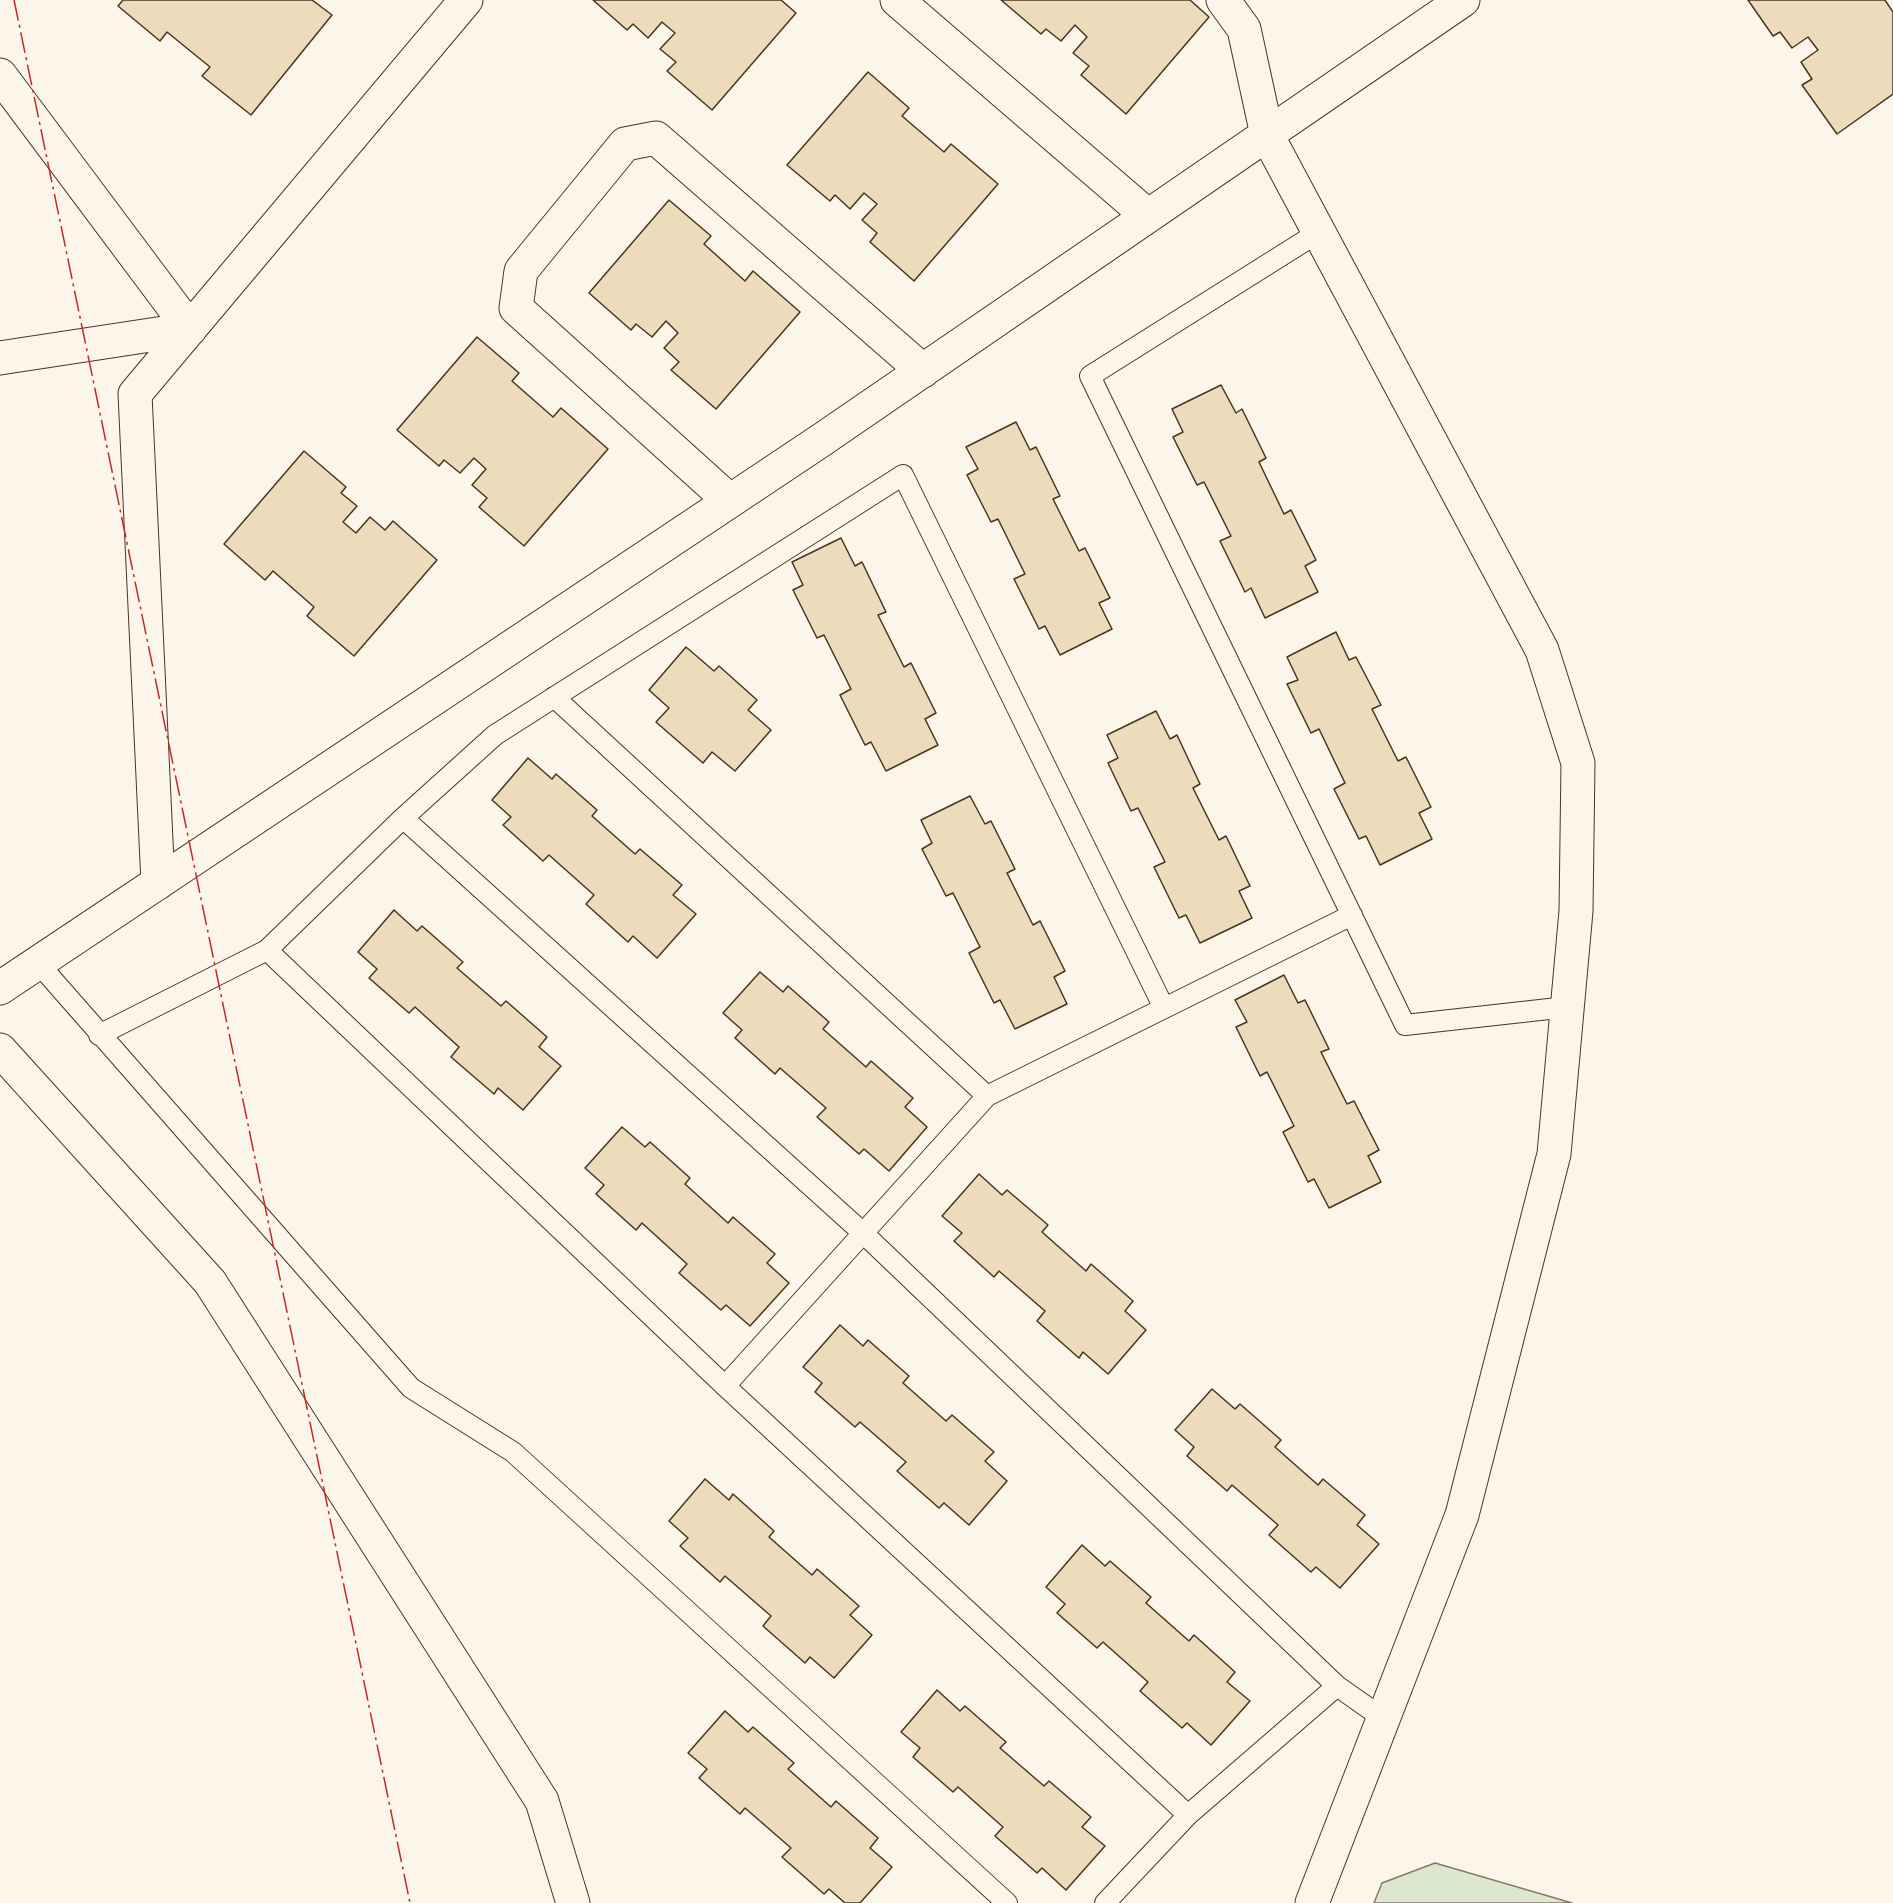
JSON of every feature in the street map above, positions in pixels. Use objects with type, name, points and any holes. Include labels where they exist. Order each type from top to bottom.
[{"type":"street","points":[[158,883],[135,394],[466,0]]},
{"type":"street","points":[[897,0],[1148,216]]},
{"type":"street","points":[[1223,0],[1244,29],[1267,135],[1542,650],[1578,763],[1576,911],[1554,1154],[1462,1515],[1312,1903]]},
{"type":"street","points":[[0,988],[730,501],[1463,0]]},
{"type":"street","points":[[0,75],[190,329]]},
{"type":"street","points":[[730,501],[516,308],[521,271],[625,144],[656,138],[922,371]]},
{"type":"street","points":[[0,358],[190,329]]},
{"type":"street","points":[[0,1050],[210,1282],[542,1801],[573,1903]]},
{"type":"lane","points":[[1319,232],[1090,376],[1405,1025],[1567,1006]]},
{"type":"lane","points":[[99,1035],[267,950],[403,818],[495,735],[903,475],[1164,1008]]},
{"type":"lane","points":[[554,697],[987,1096]]},
{"type":"lane","points":[[403,818],[863,1233],[1337,1686],[1384,1719]]},
{"type":"lane","points":[[725,1386],[987,1096],[1352,915]]},
{"type":"lane","points":[[267,950],[725,1386],[1188,1815]]},
{"type":"lane","points":[[38,963],[411,1388],[513,1452],[1007,1903]]},
{"type":"lane","points":[[1105,1903],[1188,1815],[1337,1686]]},
{"type":"green space","points":[[1435,1863],[1572,1903],[1374,1903],[1382,1883]]},
{"type":"building","points":[[123,0],[312,0],[332,15],[251,115],[202,76],[210,67],[167,32],[160,41],[118,6]]},
{"type":"building","points":[[593,0],[781,0],[796,13],[712,110],[667,71],[676,62],[660,49],[675,33],[662,22],[648,38],[633,24],[627,30]]},
{"type":"building","points":[[1001,0],[1190,0],[1209,17],[1126,114],[1081,75],[1089,66],[1073,53],[1087,37],[1075,25],[1061,41],[1046,29],[1041,34]]},
{"type":"building","points":[[1748,0],[1885,0],[1893,12],[1893,94],[1837,134],[1802,85],[1812,79],[1801,62],[1818,50],[1808,37],[1792,48],[1780,32],[1773,36]]},
{"type":"building","points":[[868,72],[909,108],[902,116],[944,152],[951,144],[998,184],[914,281],[870,242],[877,233],[862,220],[877,204],[864,193],[850,209],[835,195],[830,201],[787,165]]},
{"type":"building","points":[[669,200],[711,236],[704,244],[745,281],[753,271],[800,312],[716,409],[671,370],[679,362],[664,348],[678,333],[666,321],[652,337],[636,324],[631,330],[589,293]]},
{"type":"building","points":[[477,337],[519,373],[512,381],[553,417],[561,408],[608,449],[524,546],[479,507],[487,498],[472,485],[486,469],[474,458],[460,473],[444,460],[439,466],[397,430]]},
{"type":"building","points":[[1221,385],[1236,413],[1242,409],[1266,458],[1259,462],[1284,514],[1291,510],[1316,560],[1305,566],[1318,592],[1265,618],[1251,588],[1245,592],[1220,541],[1231,536],[1204,482],[1197,485],[1173,437],[1183,432],[1172,409]]},
{"type":"building","points":[[1016,422],[1030,450],[1036,447],[1060,496],[1053,499],[1079,551],[1085,548],[1110,598],[1099,603],[1112,629],[1060,655],[1045,626],[1039,629],[1014,579],[1025,574],[998,519],[991,522],[967,475],[978,469],[966,447]]},
{"type":"building","points":[[304,451],[346,487],[341,493],[357,506],[343,522],[356,533],[370,517],[385,530],[393,521],[437,560],[354,656],[307,616],[314,607],[273,571],[265,580],[224,544]]},
{"type":"building","points":[[841,538],[855,566],[862,562],[886,612],[878,615],[904,667],[911,663],[936,713],[925,719],[938,745],[886,771],[871,742],[865,745],[840,695],[851,689],[824,635],[817,638],[793,590],[803,585],[792,562]]},
{"type":"building","points":[[1336,632],[1349,660],[1356,657],[1381,705],[1372,709],[1398,761],[1406,757],[1431,807],[1419,813],[1432,839],[1380,865],[1366,836],[1359,839],[1334,789],[1345,783],[1319,729],[1311,733],[1287,684],[1298,680],[1287,657]]},
{"type":"building","points":[[686,647],[714,671],[719,666],[757,700],[748,710],[771,730],[735,771],[712,752],[703,763],[656,722],[669,708],[649,690]]},
{"type":"building","points":[[1156,711],[1170,739],[1177,735],[1200,784],[1193,788],[1219,840],[1226,836],[1250,886],[1239,891],[1252,918],[1200,943],[1186,915],[1179,918],[1154,867],[1165,862],[1138,808],[1131,811],[1108,763],[1118,758],[1107,735]]},
{"type":"building","points":[[528,758],[552,779],[556,774],[597,810],[592,816],[635,854],[640,849],[682,885],[673,895],[696,914],[657,958],[633,936],[628,942],[586,904],[594,895],[549,855],[543,861],[503,825],[511,817],[492,800]]},
{"type":"building","points":[[970,796],[985,824],[991,821],[1015,869],[1007,873],[1033,925],[1040,921],[1065,971],[1054,977],[1067,1004],[1015,1029],[1000,1000],[994,1003],[969,953],[980,947],[953,893],[946,896],[922,849],[932,843],[921,820]]},
{"type":"building","points":[[394,910],[417,931],[422,926],[463,962],[457,968],[501,1006],[506,1001],[547,1037],[539,1047],[561,1066],[523,1110],[498,1088],[494,1094],[451,1057],[459,1047],[415,1007],[409,1013],[369,978],[377,969],[358,952]]},
{"type":"building","points":[[760,972],[783,992],[788,986],[829,1022],[823,1029],[866,1067],[871,1061],[913,1098],[905,1107],[927,1127],[889,1171],[864,1149],[859,1154],[817,1117],[826,1108],[780,1068],[775,1074],[735,1038],[742,1030],[723,1013]]},
{"type":"building","points":[[1284,975],[1298,1003],[1305,1000],[1329,1049],[1321,1052],[1347,1104],[1354,1101],[1379,1150],[1368,1156],[1381,1182],[1329,1208],[1314,1179],[1308,1182],[1283,1132],[1294,1126],[1267,1072],[1260,1076],[1236,1027],[1247,1022],[1235,1000]]},
{"type":"building","points":[[622,1127],[645,1147],[650,1142],[690,1178],[685,1184],[728,1223],[733,1217],[775,1254],[767,1263],[789,1283],[750,1326],[726,1305],[721,1310],[679,1273],[687,1264],[642,1223],[636,1230],[596,1194],[604,1185],[585,1168]]},
{"type":"building","points":[[979,1174],[1002,1195],[1007,1190],[1048,1225],[1042,1232],[1086,1271],[1091,1264],[1133,1301],[1125,1311],[1146,1330],[1108,1374],[1083,1352],[1079,1358],[1037,1321],[1045,1311],[999,1271],[994,1277],[954,1241],[962,1233],[942,1216]]},
{"type":"building","points":[[840,1325],[863,1346],[868,1340],[909,1376],[903,1383],[946,1421],[952,1415],[994,1452],[985,1461],[1007,1481],[969,1525],[944,1503],[939,1508],[897,1471],[906,1462],[860,1422],[855,1427],[815,1392],[822,1383],[803,1367]]},
{"type":"building","points":[[1212,1389],[1235,1409],[1240,1404],[1281,1440],[1275,1447],[1318,1485],[1323,1479],[1365,1515],[1357,1525],[1379,1544],[1340,1588],[1316,1567],[1311,1572],[1269,1535],[1278,1525],[1232,1485],[1227,1491],[1187,1456],[1194,1447],[1175,1430]]},
{"type":"building","points":[[705,1479],[729,1500],[733,1494],[774,1531],[769,1537],[812,1575],[817,1569],[859,1606],[850,1615],[872,1635],[834,1678],[810,1657],[805,1663],[763,1626],[771,1616],[725,1576],[720,1582],[680,1546],[688,1538],[669,1521]]},
{"type":"building","points":[[1082,1545],[1105,1566],[1110,1561],[1151,1597],[1146,1603],[1189,1641],[1194,1635],[1235,1672],[1227,1682],[1250,1701],[1211,1745],[1187,1723],[1182,1728],[1140,1691],[1148,1682],[1103,1642],[1097,1648],[1057,1613],[1065,1604],[1046,1587]]},
{"type":"building","points":[[937,1690],[960,1711],[965,1706],[1006,1742],[1000,1748],[1044,1786],[1049,1781],[1091,1817],[1082,1827],[1105,1846],[1066,1890],[1042,1868],[1037,1873],[995,1836],[1003,1827],[958,1787],[953,1792],[913,1757],[920,1748],[901,1732]]},
{"type":"building","points":[[725,1711],[748,1732],[753,1727],[794,1763],[788,1769],[831,1807],[836,1801],[878,1838],[870,1848],[892,1867],[860,1903],[845,1903],[829,1889],[824,1894],[782,1857],[791,1848],[745,1808],[740,1814],[699,1778],[707,1769],[688,1753]]},
{"type":"power","points":[[14,0],[410,1903]]}]
